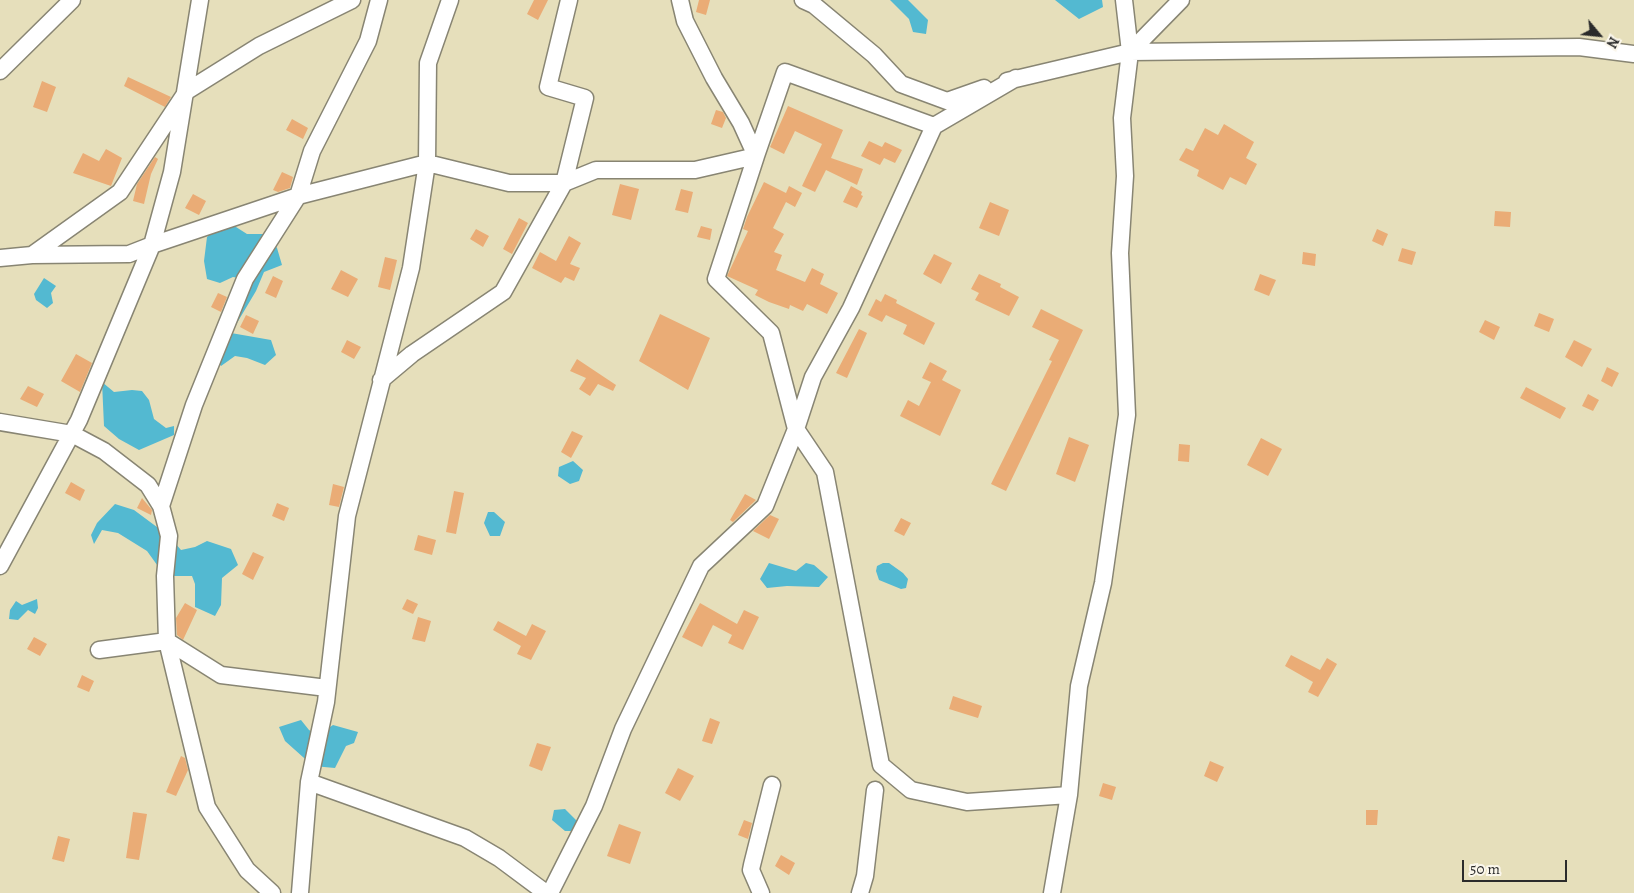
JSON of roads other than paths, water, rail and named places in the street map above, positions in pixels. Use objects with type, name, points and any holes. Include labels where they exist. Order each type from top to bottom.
[{"type":"street","points":[[0,70],[72,0]]},
{"type":"street","points":[[0,566],[72,434],[152,245],[172,172],[187,91],[200,0]]},
{"type":"street","points":[[32,255],[120,192],[187,91],[259,46],[352,0]]},
{"type":"street","points":[[161,506],[194,405],[246,279],[298,196],[312,151],[368,41],[379,0]]},
{"type":"street","points":[[300,893],[309,782],[327,688],[347,516],[411,268],[427,163],[428,63],[450,0]]},
{"type":"street","points":[[381,380],[412,354],[504,292],[564,183],[585,98],[548,87],[569,0]]},
{"type":"street","points":[[680,0],[684,21],[714,78],[741,122],[756,156]]},
{"type":"street","points":[[803,0],[814,5],[874,55],[901,84],[947,101],[1016,78],[1130,52],[1579,47],[1634,54]]},
{"type":"street","points":[[1052,893],[1069,795],[1080,686],[1103,583],[1127,415],[1120,254],[1125,176],[1122,118],[1130,52],[1124,0]]},
{"type":"street","points":[[1130,52],[1181,0]]},
{"type":"street","points":[[934,126],[785,72],[716,280],[771,333],[796,429],[825,472],[881,765],[911,790],[967,802],[1069,795]]},
{"type":"street","points":[[550,893],[594,806],[623,729],[701,566],[765,506],[796,429],[814,376],[851,308],[934,126],[1016,78]]},
{"type":"street","points":[[0,258],[32,255],[129,254],[298,196],[427,163],[509,183],[564,183],[596,170],[695,170],[756,156]]},
{"type":"street","points":[[0,422],[72,434],[104,451],[148,485],[161,506],[169,536],[165,576],[167,641],[207,807],[247,870],[272,893]]},
{"type":"street","points":[[99,650],[167,641],[221,675],[327,688]]},
{"type":"street","points":[[309,782],[465,838],[499,858],[546,893]]},
{"type":"street","points":[[761,893],[751,870],[772,785]]},
{"type":"street","points":[[860,893],[865,876],[875,790]]},
{"type":"water","points":[[890,0],[908,0],[928,20],[926,34],[913,32],[909,19]]},
{"type":"water","points":[[1055,0],[1102,0],[1103,7],[1079,19]]},
{"type":"water","points":[[218,227],[236,227],[247,234],[268,234],[277,248],[282,265],[264,272],[256,291],[231,333],[271,340],[276,355],[265,365],[247,358],[235,356],[221,366],[214,357],[245,279],[233,277],[220,283],[207,279],[204,261],[207,237]]},
{"type":"water","points":[[44,278],[56,286],[51,293],[53,303],[47,308],[36,300],[34,294]]},
{"type":"water","points":[[102,382],[114,392],[142,391],[149,400],[154,419],[166,428],[174,426],[174,435],[139,450],[119,439],[104,426]]},
{"type":"water","points":[[573,461],[583,470],[579,481],[570,484],[558,476],[559,467]]},
{"type":"water","points":[[115,504],[134,510],[169,536],[181,550],[195,547],[207,541],[231,549],[238,565],[222,578],[221,605],[215,616],[195,607],[195,584],[192,576],[165,576],[147,551],[118,533],[102,530],[94,544],[91,535],[97,523]]},
{"type":"water","points":[[488,512],[494,512],[505,522],[500,536],[490,536],[484,523]]},
{"type":"water","points":[[769,563],[796,571],[806,563],[814,565],[828,577],[819,587],[787,586],[767,588],[760,579]]},
{"type":"water","points":[[889,563],[903,573],[908,579],[906,588],[901,589],[879,580],[876,571],[877,566]]},
{"type":"water","points":[[37,599],[38,608],[35,614],[28,610],[18,620],[9,619],[10,610],[16,601],[22,605]]},
{"type":"water","points":[[301,720],[309,730],[318,735],[333,725],[358,732],[354,743],[346,746],[335,768],[313,766],[285,741],[279,727]]},
{"type":"water","points":[[565,809],[577,821],[574,831],[565,831],[552,820],[554,810]]}]
